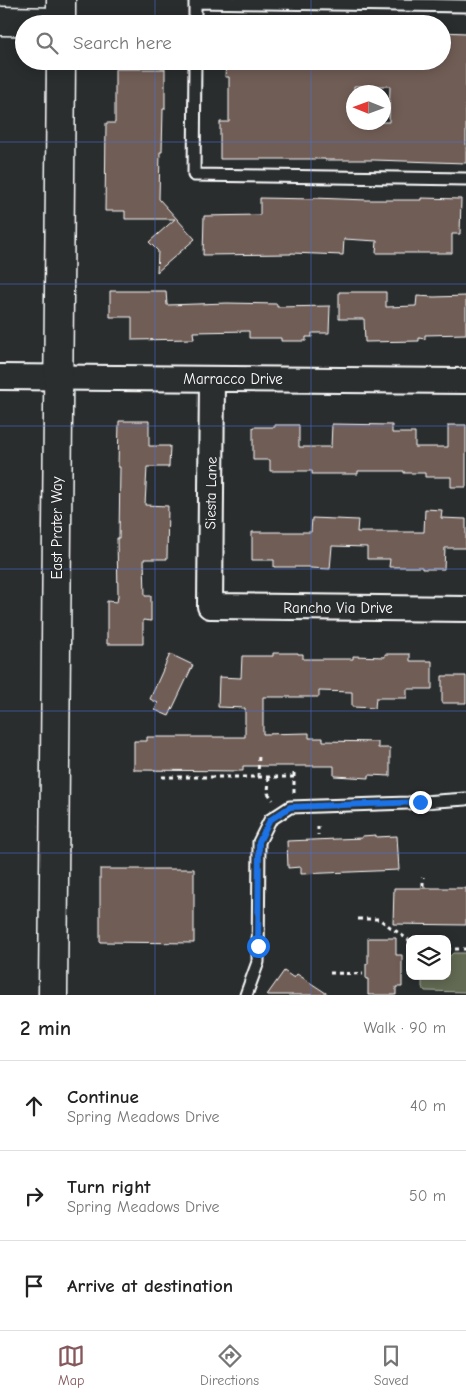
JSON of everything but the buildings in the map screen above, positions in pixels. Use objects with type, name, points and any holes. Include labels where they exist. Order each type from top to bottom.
[{"type":"main road","points":[[0,21],[15,20]]},
{"type":"main road","name":"East Prater Way","points":[[53,995],[61,70]]},
{"type":"street","name":"Marracco Drive","points":[[0,377],[466,381]]},
{"type":"street","name":"Siesta Lane","points":[[210,606],[212,379]]},
{"type":"street","name":"Rancho Via Drive","points":[[210,606],[466,609]]},
{"type":"lane","points":[[195,15],[195,2],[466,6]]},
{"type":"lane","points":[[195,70],[194,175],[466,179]]},
{"type":"lane","points":[[246,995],[258,962],[259,842],[270,820],[290,807],[408,803],[466,798]]},
{"type":"path","points":[[258,777],[259,754]]},
{"type":"path","points":[[294,772],[294,796]]},
{"type":"path","points":[[162,777],[294,777]]},
{"type":"path","points":[[269,777],[268,793],[275,802]]},
{"type":"path","points":[[318,826],[318,835]]},
{"type":"path","points":[[423,877],[423,886]]},
{"type":"path","points":[[358,919],[379,919],[406,938]]},
{"type":"path","points":[[451,949],[466,949]]},
{"type":"path","points":[[330,973],[363,974]]},
{"type":"green space","points":[[453,953],[466,953],[466,992],[425,991],[422,987],[422,980],[451,980],[451,955]]},
{"type":"route","points":[[258,946],[259,842],[270,820],[290,807],[420,802]]}]
